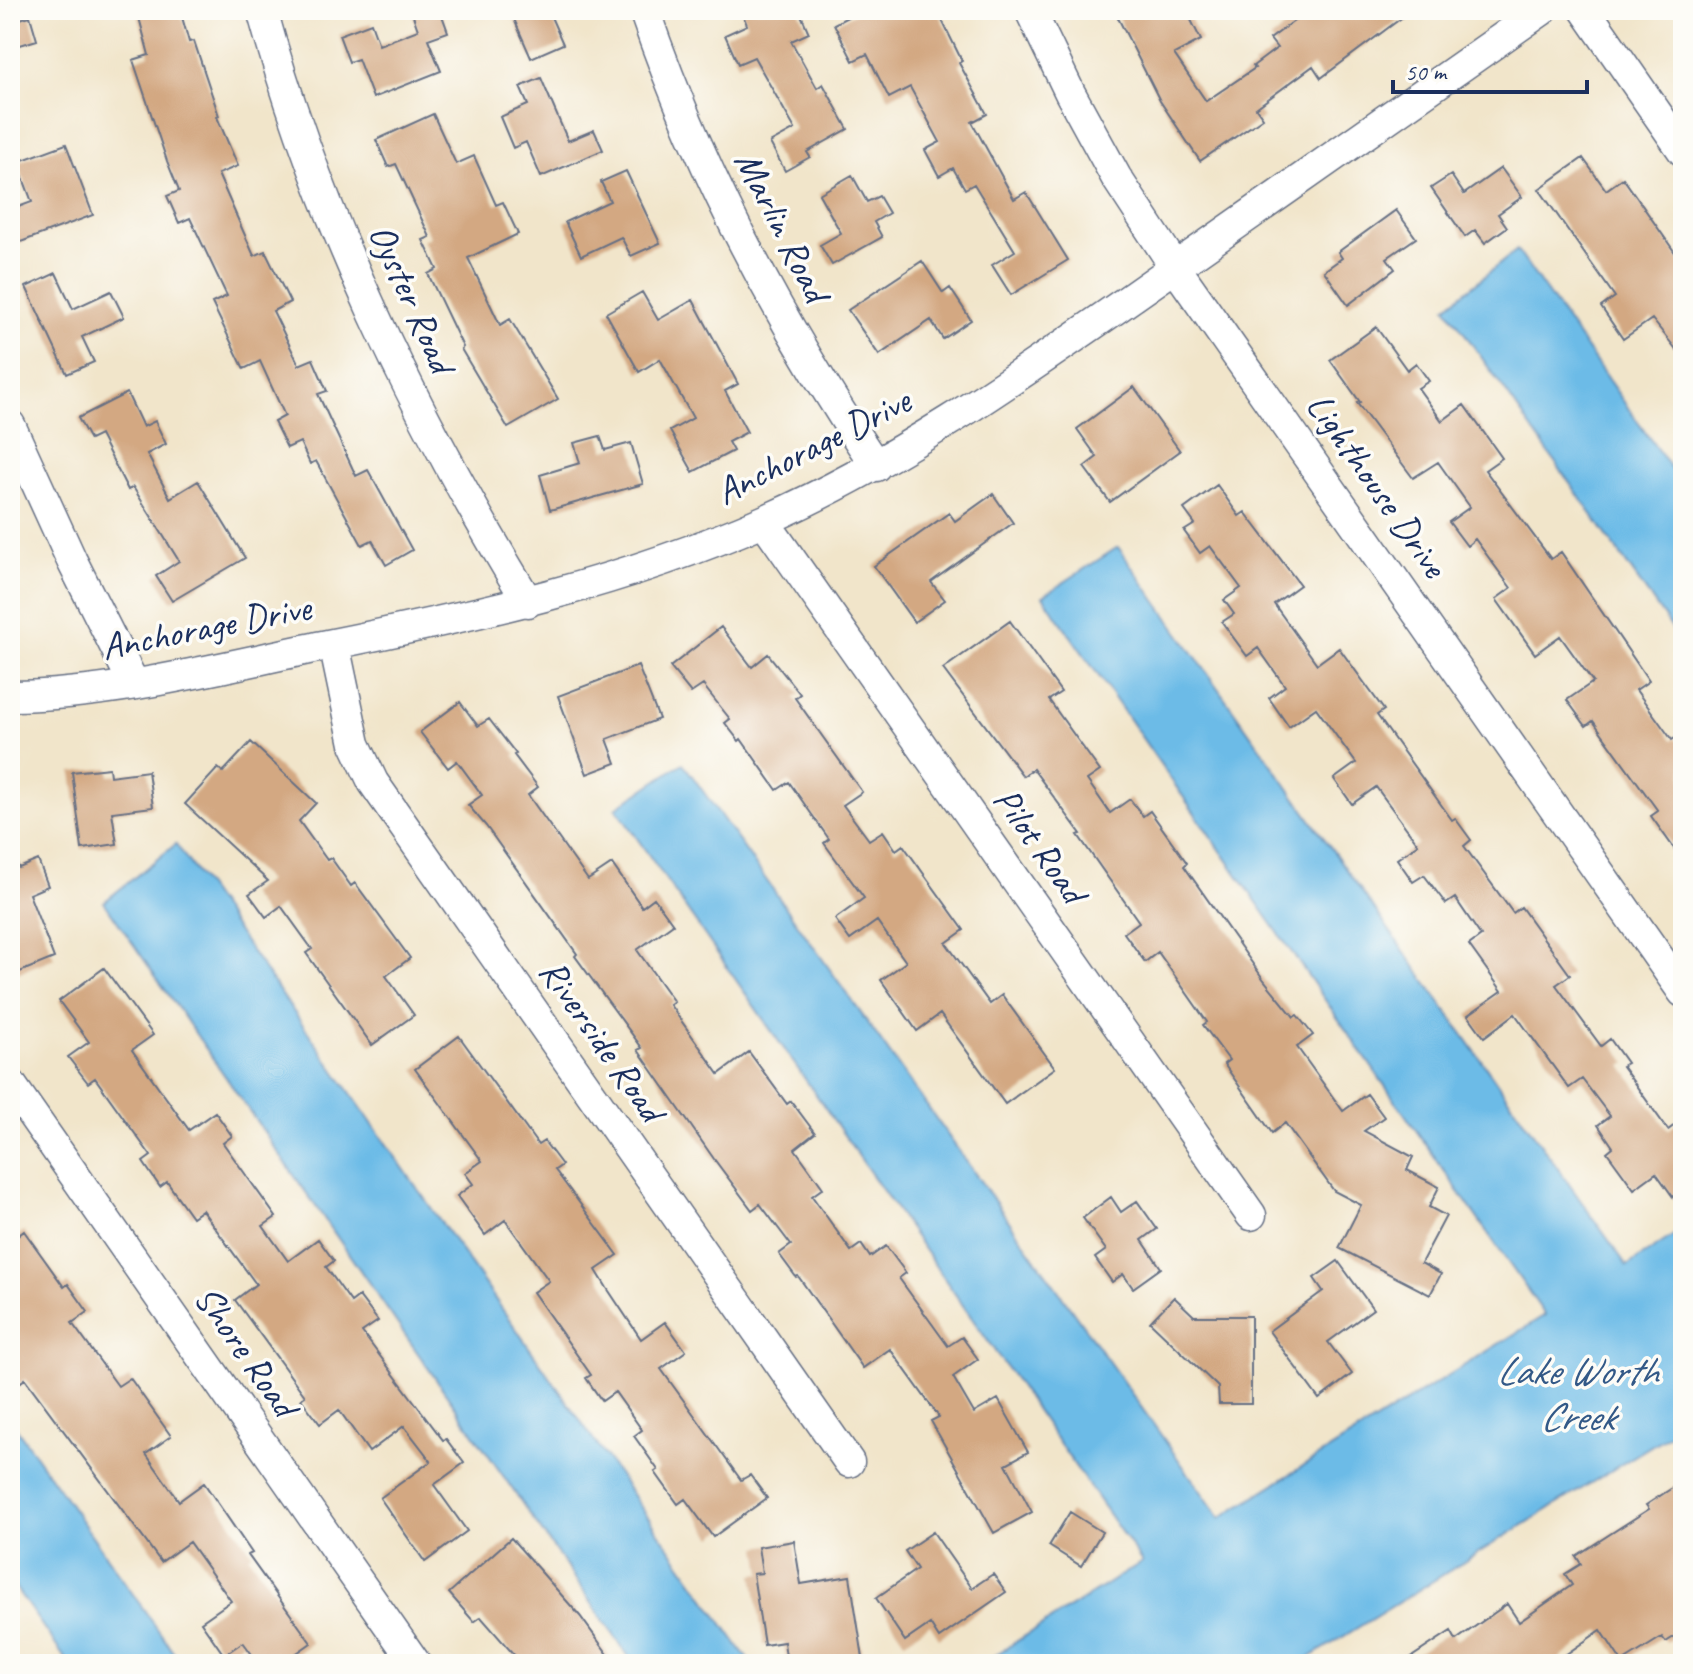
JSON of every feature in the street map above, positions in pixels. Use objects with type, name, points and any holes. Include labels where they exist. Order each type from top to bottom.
[{"type":"street","name":"Oyster Road","points":[[262,10],[308,157],[357,278],[399,371],[467,500],[528,602]]},
{"type":"street","name":"Marlin Road","points":[[644,10],[696,144],[742,241],[792,334],[876,466]]},
{"type":"street","name":"Lighthouse Drive","points":[[1030,10],[1070,93],[1116,177],[1175,267],[1683,992]]},
{"type":"street","name":"Anchorage Drive","points":[[10,696],[134,684],[528,602],[658,562],[764,521],[876,466],[981,402],[1542,10]]},
{"type":"street","points":[[1585,10],[1683,151]]},
{"type":"street","points":[[10,425],[72,561],[134,684]]},
{"type":"street","name":"Pilot Road","points":[[764,521],[1251,1215]]},
{"type":"street","name":"Riverside Road","points":[[334,644],[355,744],[373,782],[849,1462]]},
{"type":"street","name":"Shore Road","points":[[10,1083],[416,1664]]},
{"type":"water","points":[[1517,250],[1683,486],[1683,644],[1446,307]]},
{"type":"water","name":"Lake Worth Creek","points":[[1118,547],[1627,1266],[1683,1229],[1683,1426],[1299,1664],[981,1664],[1142,1562],[616,808],[683,763],[1220,1518],[1545,1315],[1043,596]]},
{"type":"water","points":[[176,844],[751,1664],[634,1664],[104,902]]},
{"type":"water","points":[[10,1419],[182,1664],[69,1664],[10,1580]]},
{"type":"building","points":[[137,10],[180,10],[189,42],[194,41],[217,117],[238,166],[218,174],[254,256],[265,251],[290,302],[273,311],[299,365],[313,359],[327,391],[318,394],[356,476],[368,470],[412,550],[386,565],[372,540],[362,545],[316,461],[310,464],[300,442],[287,448],[274,422],[285,416],[260,361],[244,369],[212,303],[227,296],[190,218],[179,223],[167,196],[179,191],[133,60],[149,55]]},
{"type":"building","points":[[411,10],[440,10],[448,32],[428,39],[441,71],[373,98],[358,59],[349,62],[339,35],[371,23],[379,45],[418,30]]},
{"type":"building","points":[[510,10],[548,10],[563,44],[531,58]]},
{"type":"building","points":[[741,10],[799,10],[809,33],[791,41],[817,88],[823,84],[848,129],[807,152],[810,157],[785,171],[770,143],[795,129],[754,57],[738,64],[725,35],[747,25]]},
{"type":"building","points":[[861,10],[937,10],[962,61],[959,63],[987,114],[972,122],[1014,199],[1026,192],[1068,260],[1011,295],[992,265],[1015,251],[974,184],[965,189],[953,168],[939,176],[925,150],[940,142],[910,87],[889,98],[867,54],[853,61],[834,24]]},
{"type":"building","points":[[1114,10],[1186,10],[1201,40],[1174,54],[1206,101],[1255,68],[1253,66],[1277,48],[1270,39],[1309,10],[1412,10],[1321,78],[1313,66],[1256,108],[1263,118],[1200,161],[1160,101]]},
{"type":"building","points":[[30,16],[37,40],[10,48],[10,22]]},
{"type":"building","points":[[541,78],[568,141],[594,130],[603,150],[541,177],[526,142],[513,148],[500,117],[528,105],[520,87]]},
{"type":"building","points":[[433,114],[456,164],[474,156],[496,205],[503,202],[518,234],[468,258],[500,325],[510,319],[558,399],[508,428],[461,349],[463,347],[428,274],[437,269],[423,240],[430,237],[396,164],[388,167],[376,140]]},
{"type":"building","points":[[66,144],[93,215],[10,246],[10,210],[32,202],[17,162]]},
{"type":"building","points":[[1583,158],[1606,190],[1623,178],[1683,264],[1683,358],[1652,319],[1623,339],[1601,307],[1615,297],[1539,189]]},
{"type":"building","points":[[1501,168],[1522,197],[1498,214],[1507,227],[1485,243],[1475,230],[1465,237],[1431,188],[1451,175],[1464,194]]},
{"type":"building","points":[[626,171],[660,243],[631,256],[621,237],[581,256],[565,222],[610,201],[601,182]]},
{"type":"building","points":[[852,175],[867,202],[879,196],[889,213],[874,222],[882,237],[832,265],[820,245],[841,233],[819,194]]},
{"type":"building","points":[[1396,210],[1416,238],[1387,258],[1395,269],[1348,305],[1324,271],[1342,258],[1338,252]]},
{"type":"building","points":[[922,261],[943,293],[950,288],[971,320],[943,339],[931,320],[879,355],[848,310]]},
{"type":"building","points":[[56,273],[73,309],[111,291],[124,317],[82,337],[94,362],[67,374],[26,287]]},
{"type":"building","points":[[642,292],[658,320],[693,300],[738,384],[725,391],[747,432],[728,442],[733,451],[693,472],[670,431],[693,418],[660,359],[639,372],[606,313]]},
{"type":"building","points":[[1376,327],[1407,370],[1416,363],[1429,381],[1418,388],[1442,421],[1464,405],[1502,458],[1485,470],[1551,559],[1561,552],[1649,681],[1636,690],[1672,740],[1675,738],[1683,749],[1683,861],[1651,816],[1658,811],[1593,721],[1586,726],[1567,700],[1593,682],[1560,636],[1535,654],[1496,599],[1511,588],[1475,539],[1467,546],[1449,522],[1470,507],[1438,462],[1413,478],[1357,403],[1360,402],[1330,360]]},
{"type":"building","points":[[1134,387],[1180,451],[1110,502],[1084,467],[1097,457],[1077,429]]},
{"type":"building","points":[[127,393],[143,427],[155,421],[166,444],[147,454],[170,498],[198,481],[245,558],[172,601],[156,576],[179,561],[133,487],[128,490],[100,435],[90,440],[78,418]]},
{"type":"building","points":[[600,436],[605,450],[631,443],[643,484],[550,510],[540,475],[580,463],[574,443]]},
{"type":"building","points":[[1217,485],[1239,516],[1245,512],[1300,585],[1274,604],[1317,664],[1339,648],[1384,710],[1377,715],[1452,820],[1455,818],[1471,840],[1464,846],[1513,913],[1521,907],[1570,975],[1556,985],[1601,1046],[1610,1039],[1627,1063],[1622,1066],[1668,1130],[1683,1119],[1683,1211],[1656,1173],[1634,1189],[1607,1152],[1613,1147],[1598,1125],[1610,1116],[1582,1079],[1569,1088],[1515,1014],[1484,1037],[1468,1015],[1502,991],[1469,945],[1481,936],[1455,898],[1446,904],[1424,875],[1413,882],[1397,859],[1418,844],[1376,787],[1352,804],[1334,779],[1356,763],[1316,708],[1289,727],[1269,698],[1285,686],[1258,648],[1247,656],[1222,622],[1234,614],[1224,600],[1241,588],[1210,546],[1200,553],[1184,531],[1195,524],[1184,509]]},
{"type":"building","points":[[993,494],[1013,523],[931,582],[945,600],[914,622],[874,566],[949,513],[955,521]]},
{"type":"building","points":[[1010,621],[1061,692],[1049,700],[1100,771],[1087,780],[1110,813],[1130,799],[1143,816],[1150,811],[1187,863],[1184,866],[1264,980],[1313,1035],[1297,1047],[1343,1111],[1367,1094],[1384,1117],[1364,1131],[1413,1157],[1407,1170],[1439,1187],[1429,1207],[1446,1216],[1421,1263],[1441,1274],[1430,1295],[1339,1248],[1361,1205],[1334,1191],[1285,1123],[1272,1133],[1224,1064],[1229,1060],[1203,1025],[1207,1022],[1158,952],[1145,962],[1124,933],[1139,922],[1078,835],[1081,834],[1033,769],[1023,776],[943,669]]},
{"type":"building","points":[[721,627],[752,667],[768,654],[800,694],[795,698],[862,792],[843,805],[869,840],[883,831],[896,850],[903,845],[964,930],[946,943],[990,1004],[1002,995],[1055,1068],[1005,1104],[940,1014],[917,1031],[881,980],[906,962],[877,921],[850,940],[835,919],[864,898],[824,843],[829,839],[789,782],[777,790],[741,739],[739,741],[725,723],[730,719],[703,685],[691,693],[670,667]]},
{"type":"building","points":[[638,666],[659,719],[607,739],[616,763],[587,774],[558,696]]},
{"type":"building","points":[[460,702],[478,726],[489,719],[516,754],[538,787],[528,795],[588,880],[612,864],[642,907],[654,898],[673,924],[637,950],[674,1002],[670,1005],[719,1074],[749,1052],[787,1104],[791,1101],[815,1133],[795,1149],[823,1188],[812,1196],[851,1251],[861,1244],[870,1257],[886,1246],[906,1273],[899,1278],[948,1346],[962,1337],[978,1359],[953,1377],[974,1413],[998,1399],[1028,1452],[1006,1464],[1032,1512],[994,1533],[931,1421],[939,1417],[890,1349],[863,1368],[779,1254],[791,1245],[760,1204],[752,1210],[714,1159],[638,1050],[642,1048],[575,956],[577,954],[468,805],[482,795],[457,761],[448,768],[420,732]]},
{"type":"building","points":[[251,742],[316,803],[299,821],[327,860],[331,858],[351,886],[355,883],[410,958],[386,976],[414,1015],[372,1045],[306,953],[312,949],[281,906],[266,917],[249,894],[268,881],[185,804],[218,768],[223,772]]},
{"type":"building","points":[[109,768],[110,776],[148,771],[153,807],[112,812],[117,844],[82,849],[72,772]]},
{"type":"building","points":[[10,850],[19,868],[38,860],[48,886],[29,894],[54,958],[10,976]]},
{"type":"building","points":[[104,968],[153,1035],[132,1050],[189,1130],[215,1112],[232,1136],[223,1143],[276,1217],[263,1226],[288,1261],[318,1239],[334,1261],[326,1267],[351,1302],[359,1296],[378,1321],[362,1332],[443,1440],[446,1439],[464,1463],[434,1485],[467,1531],[425,1562],[380,1498],[431,1461],[404,1426],[369,1452],[339,1410],[320,1424],[301,1399],[305,1396],[235,1300],[256,1284],[202,1210],[192,1217],[167,1182],[160,1187],[143,1162],[151,1156],[95,1078],[88,1083],[68,1057],[89,1042],[59,1001]]},
{"type":"building","points":[[459,1036],[538,1145],[544,1141],[562,1165],[555,1170],[618,1255],[596,1270],[641,1339],[665,1322],[686,1351],[661,1369],[741,1480],[750,1475],[767,1498],[713,1537],[685,1499],[678,1504],[655,1472],[658,1470],[634,1436],[642,1430],[615,1392],[602,1401],[586,1378],[591,1375],[533,1292],[549,1281],[505,1220],[485,1235],[457,1196],[473,1184],[465,1173],[482,1161],[415,1069]]},
{"type":"building","points":[[1111,1197],[1121,1212],[1137,1201],[1157,1229],[1142,1240],[1161,1268],[1133,1288],[1123,1274],[1112,1282],[1095,1258],[1106,1250],[1083,1218]]},
{"type":"building","points":[[24,1231],[64,1287],[68,1284],[88,1312],[72,1323],[118,1386],[130,1378],[171,1436],[146,1454],[179,1501],[204,1483],[252,1553],[248,1555],[311,1643],[281,1664],[259,1664],[243,1642],[224,1655],[201,1622],[231,1601],[189,1542],[161,1562],[25,1379],[10,1390],[10,1242]]},
{"type":"building","points":[[1338,1261],[1373,1309],[1328,1342],[1352,1374],[1319,1399],[1269,1331],[1323,1291],[1314,1278]]},
{"type":"building","points":[[1174,1297],[1194,1316],[1251,1316],[1251,1404],[1219,1404],[1218,1387],[1150,1322]]},
{"type":"building","points":[[1683,1481],[1683,1631],[1666,1642],[1662,1637],[1622,1662],[1601,1630],[1552,1664],[1401,1664],[1451,1631],[1456,1640],[1507,1604],[1519,1622],[1572,1585],[1565,1574],[1581,1564],[1576,1556],[1649,1509],[1646,1505]]},
{"type":"building","points":[[1070,1512],[1102,1532],[1081,1566],[1049,1546]]},
{"type":"building","points":[[933,1532],[972,1588],[993,1574],[1006,1592],[939,1638],[930,1624],[905,1641],[876,1598],[917,1569],[905,1551]]},
{"type":"building","points":[[511,1538],[580,1616],[615,1664],[522,1664],[481,1617],[474,1622],[449,1593]]},
{"type":"building","points":[[794,1541],[801,1584],[850,1576],[864,1664],[787,1664],[784,1642],[764,1645],[753,1574],[762,1573],[758,1547]]}]
